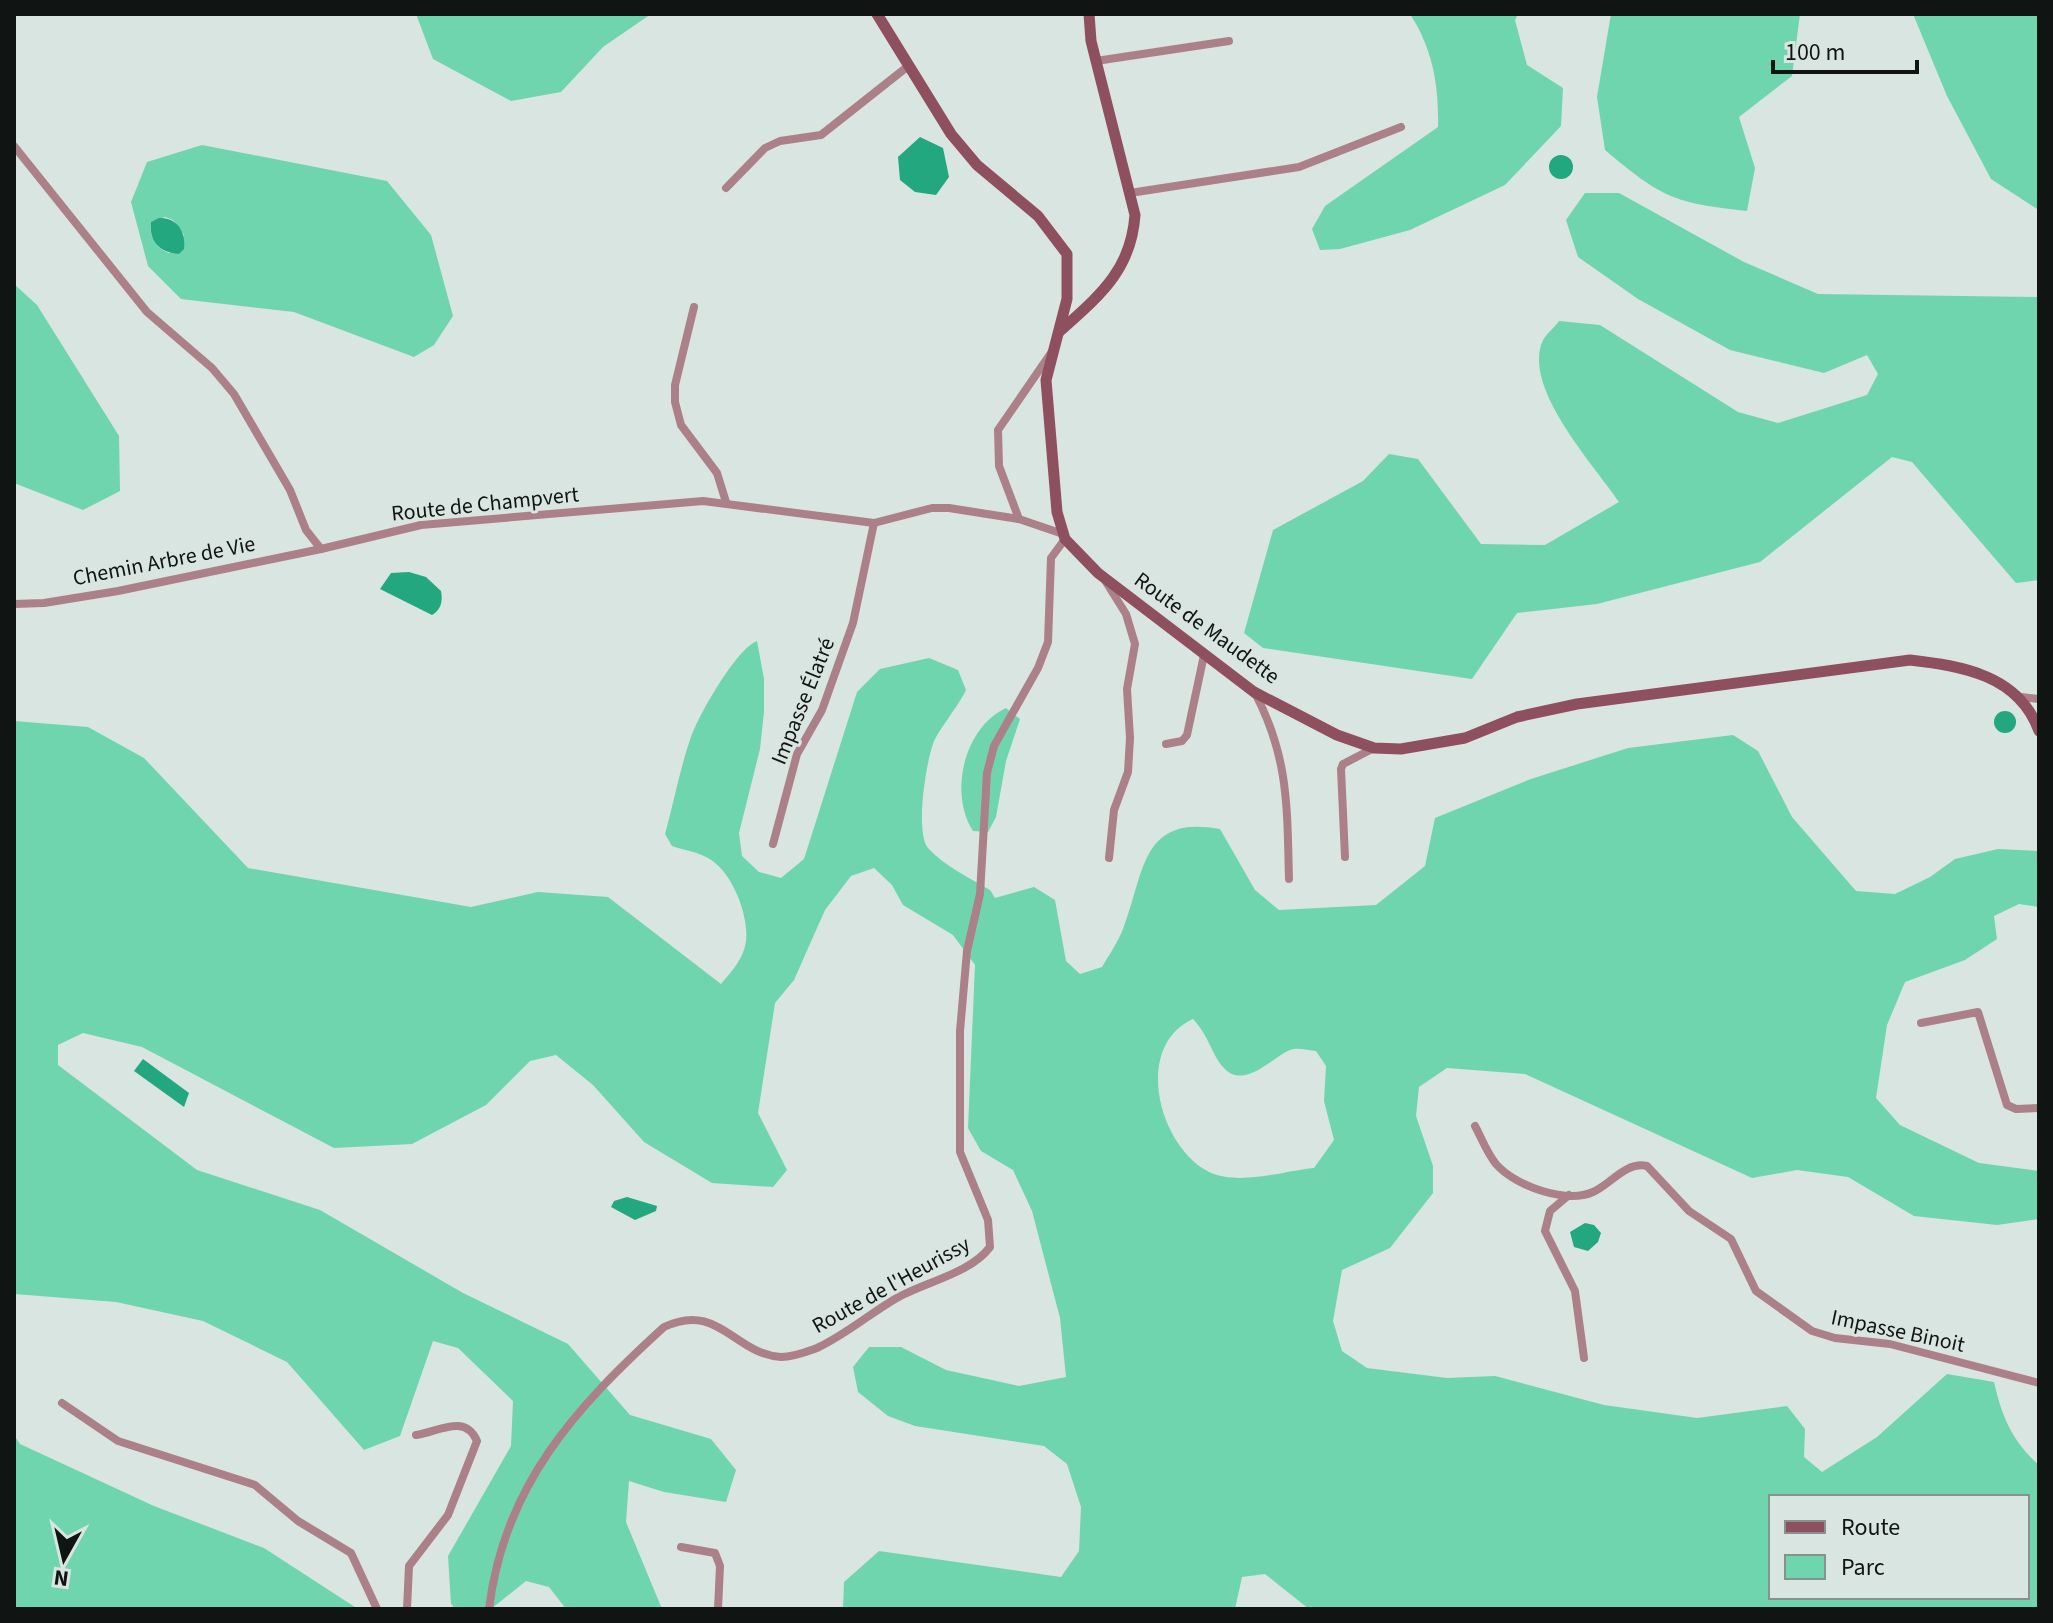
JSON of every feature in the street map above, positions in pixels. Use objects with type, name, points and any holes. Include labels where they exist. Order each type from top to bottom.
[{"type":"street","points":[[877,14],[951,134],[977,165],[1038,216],[1062,243],[1069,276],[1046,380],[1057,512],[1064,537]]},
{"type":"street","points":[[1059,332],[1103,292],[1125,260],[1134,233],[1135,215],[1096,61],[1089,14]]},
{"type":"street","points":[[1096,61],[1229,41]]},
{"type":"street","points":[[726,188],[765,148],[788,140],[821,135],[907,67]]},
{"type":"street","points":[[1130,193],[1299,167],[1401,127]]},
{"type":"street","points":[[14,146],[147,312],[212,368],[234,394],[290,490],[306,530],[321,549]]},
{"type":"street","points":[[694,307],[675,385],[675,402],[681,425],[717,473],[726,502]]},
{"type":"street","points":[[1019,519],[999,466],[998,430],[1051,353]]},
{"type":"street","name":"Route de Champvert","points":[[321,549],[390,530],[467,520],[703,501],[874,523],[932,508],[1019,519],[1064,537]]},
{"type":"street","name":"Impasse Élatré","points":[[773,844],[797,754],[822,710],[853,623],[874,523]]},
{"type":"street","name":"Route de Maudette","points":[[1064,537],[1104,578],[1254,692],[1337,735],[1374,748],[1401,749],[1465,738],[1517,717],[1577,704],[1910,660],[1949,664],[1988,677],[2021,697]]},
{"type":"street","name":"Route de l'Heurissy","points":[[489,1609],[502,1550],[538,1466],[558,1434],[589,1397],[664,1327],[677,1320],[701,1320],[719,1325],[764,1353],[783,1357],[801,1353],[851,1329],[894,1300],[974,1262],[990,1247],[988,1220],[960,1152],[960,1031],[967,951],[980,894],[987,773],[994,746],[1038,668],[1048,642],[1051,558],[1064,537]]},
{"type":"street","name":"Chemin Arbre de Vie","points":[[14,604],[44,603],[118,591],[321,549]]},
{"type":"street","points":[[1104,578],[1126,614],[1135,644],[1127,689],[1130,738],[1128,772],[1114,810],[1109,858]]},
{"type":"street","points":[[1166,744],[1182,741],[1187,735],[1204,655]]},
{"type":"street","points":[[1254,692],[1279,747],[1286,793],[1289,879]]},
{"type":"street","points":[[2021,697],[2039,699]]},
{"type":"street","points":[[2021,697],[2039,731]]},
{"type":"street","points":[[1345,857],[1341,769],[1343,764],[1374,748]]},
{"type":"street","points":[[1921,1023],[1978,1012],[2007,1105],[2016,1109],[2039,1108]]},
{"type":"street","name":"Impasse Binoit","points":[[1475,1126],[1491,1157],[1507,1174],[1533,1187],[1569,1195],[1597,1191],[1633,1165],[1647,1166],[1689,1211],[1731,1239],[1756,1291],[1812,1331],[1835,1338],[1903,1347],[2039,1383]]},
{"type":"street","points":[[1569,1195],[1550,1211],[1545,1231],[1575,1291],[1584,1358]]},
{"type":"street","points":[[62,1403],[118,1441],[255,1485],[298,1521],[351,1553],[377,1609]]},
{"type":"street","points":[[407,1609],[409,1566],[448,1515],[477,1441],[466,1428],[455,1425],[416,1435]]},
{"type":"street","points":[[681,1547],[715,1553],[720,1566],[718,1609]]},
{"type":"green space","points":[[416,14],[651,14],[603,47],[561,92],[511,101],[433,59]]},
{"type":"green space","points":[[1410,14],[1518,14],[1515,20],[1527,65],[1563,88],[1561,126],[1505,185],[1410,230],[1340,249],[1320,250],[1312,229],[1325,206],[1438,127],[1433,69],[1424,41]]},
{"type":"green space","points":[[1611,14],[1800,14],[1792,76],[1739,117],[1755,168],[1747,211],[1702,205],[1670,196],[1641,179],[1605,150],[1597,97]]},
{"type":"green space","points":[[1913,14],[2039,14],[2037,209],[1991,179],[1947,96]]},
{"type":"green space","points":[[202,145],[387,181],[431,235],[453,316],[434,345],[414,357],[294,312],[181,299],[148,266],[131,202],[147,162]],"holes":[[[165,217],[173,220],[184,235],[169,253],[154,241],[151,222]]]},
{"type":"green space","points":[[1585,193],[1619,193],[1744,262],[1818,294],[2039,297],[2039,580],[2016,583],[1912,462],[1892,457],[1760,562],[1597,604],[1517,613],[1472,679],[1263,648],[1244,633],[1273,530],[1363,481],[1389,454],[1418,459],[1481,544],[1545,545],[1619,502],[1564,425],[1542,380],[1539,359],[1543,340],[1559,321],[1600,325],[1738,412],[1778,423],[1867,395],[1878,374],[1867,355],[1824,373],[1730,350],[1638,299],[1578,257],[1566,220]]},
{"type":"green space","points":[[14,284],[37,305],[119,436],[120,491],[83,510],[14,483]]},
{"type":"green space","points":[[757,641],[764,679],[764,712],[760,749],[739,833],[742,856],[759,872],[781,878],[804,859],[857,692],[880,669],[929,658],[958,670],[966,690],[930,753],[922,813],[924,840],[934,854],[990,890],[995,898],[1034,887],[1055,900],[1066,961],[1080,974],[1102,967],[1123,929],[1150,852],[1160,839],[1174,830],[1194,827],[1220,829],[1255,890],[1279,910],[1376,905],[1425,866],[1435,818],[1531,779],[1628,748],[1733,735],[1758,751],[1792,817],[1856,891],[1895,894],[1930,877],[1955,859],[1998,849],[2039,851],[2039,907],[2019,904],[1994,916],[1997,939],[1965,960],[1905,982],[1887,1025],[1876,1098],[1900,1125],[1979,1163],[2039,1171],[2039,1219],[1997,1225],[1914,1216],[1848,1177],[1797,1170],[1752,1178],[1525,1074],[1447,1068],[1419,1087],[1416,1116],[1433,1166],[1433,1193],[1390,1248],[1342,1270],[1333,1321],[1342,1351],[1367,1368],[1447,1378],[1495,1376],[1604,1405],[1697,1418],[1787,1406],[1805,1429],[1804,1457],[1822,1472],[1877,1437],[1947,1374],[1994,1382],[2009,1428],[2039,1465],[2039,1609],[1309,1609],[1265,1574],[1242,1577],[1235,1609],[843,1609],[844,1582],[879,1551],[1061,1577],[1079,1551],[1081,1507],[1067,1464],[1044,1446],[915,1426],[888,1416],[858,1392],[853,1367],[869,1347],[901,1347],[946,1370],[1019,1386],[1066,1377],[1060,1318],[1032,1211],[1013,1170],[981,1151],[968,1128],[975,965],[953,935],[903,905],[892,885],[874,868],[851,876],[825,910],[794,980],[775,1003],[758,1113],[787,1170],[773,1187],[712,1183],[644,1142],[593,1085],[556,1055],[530,1061],[486,1105],[412,1144],[334,1148],[142,1047],[83,1033],[58,1045],[58,1065],[197,1170],[320,1210],[463,1293],[568,1344],[630,1415],[711,1439],[736,1470],[726,1502],[664,1492],[629,1481],[626,1522],[662,1609],[566,1609],[549,1587],[526,1581],[491,1609],[456,1609],[451,1604],[448,1556],[511,1446],[513,1401],[458,1348],[433,1341],[400,1436],[364,1450],[287,1362],[203,1321],[116,1302],[14,1294],[14,721],[88,727],[144,758],[248,868],[471,907],[538,892],[608,897],[721,984],[745,947],[742,907],[731,883],[717,864],[700,854],[672,846],[665,834],[695,727],[739,656]],"holes":[[[1193,1019],[1223,1067],[1240,1076],[1293,1049],[1316,1051],[1326,1066],[1324,1101],[1334,1140],[1314,1168],[1234,1178],[1209,1172],[1191,1159],[1166,1119],[1159,1096],[1158,1072],[1163,1051],[1174,1032]]]},
{"type":"green space","points":[[1006,708],[1020,719],[1006,761],[996,817],[988,832],[973,831],[962,798],[965,762],[980,730]]},
{"type":"green space","points":[[14,1435],[20,1444],[154,1506],[264,1548],[358,1609],[14,1609]]},
{"type":"shaded area","points":[[920,137],[943,148],[949,177],[936,195],[915,192],[900,180],[898,157]]},
{"type":"shaded area","points":[[1561,155],[1572,162],[1573,167],[1566,178],[1561,179],[1550,172],[1549,167],[1556,156]]},
{"type":"shaded area","points":[[159,218],[171,220],[182,231],[184,249],[179,254],[166,251],[154,240],[151,222]]},
{"type":"shaded area","points":[[409,572],[426,577],[441,591],[441,605],[432,615],[380,589],[391,573]]},
{"type":"shaded area","points":[[2005,711],[2013,714],[2016,722],[2013,730],[2005,733],[1997,730],[1994,722],[1997,714]]},
{"type":"shaded area","points":[[143,1059],[189,1093],[184,1107],[134,1071]]},
{"type":"shaded area","points":[[627,1197],[657,1206],[656,1211],[635,1220],[611,1207],[614,1201]]},
{"type":"shaded area","points":[[1585,1223],[1594,1225],[1601,1233],[1598,1242],[1588,1251],[1574,1247],[1570,1232]]}]
